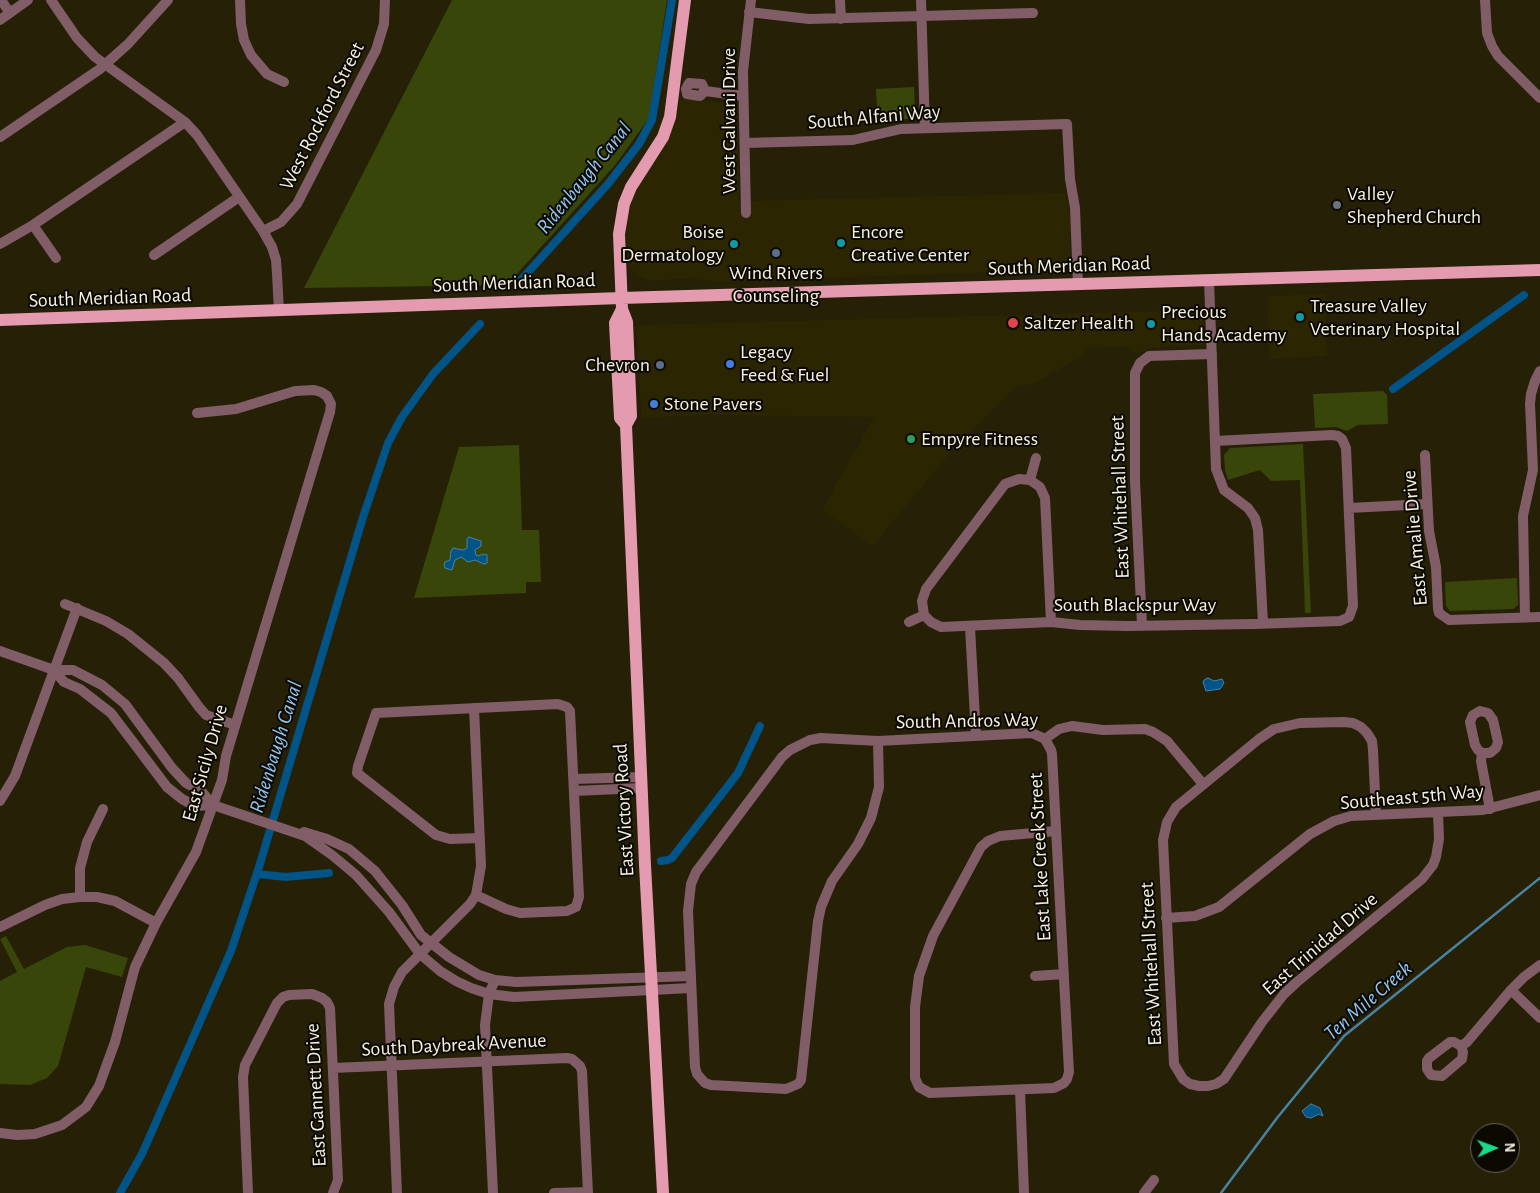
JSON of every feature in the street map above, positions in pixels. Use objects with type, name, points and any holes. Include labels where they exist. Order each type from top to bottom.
[{"type":"main road","name":"East Victory Road","points":[[664,1193],[641,783],[626,425],[620,418],[615,323],[622,304],[620,219],[631,187],[663,137],[680,88],[686,0]]},
{"type":"main road","name":"South Meridian Road","points":[[0,320],[279,311],[622,304],[1209,280],[1540,270]]},
{"type":"street","points":[[1,0],[10,13]]},
{"type":"street","points":[[0,20],[28,0]]},
{"type":"street","points":[[50,0],[77,38],[96,57],[185,122],[197,135],[272,247],[276,260],[279,311]]},
{"type":"street","points":[[0,137],[100,69],[128,44],[168,0]]},
{"type":"street","points":[[240,0],[244,40],[251,55],[267,74],[284,82]]},
{"type":"street","name":"West Rockford Street","points":[[262,231],[281,222],[297,204],[376,50],[384,24],[385,0]]},
{"type":"street","name":"West Galvani Drive","points":[[746,213],[743,71],[751,0]]},
{"type":"street","points":[[840,0],[841,19]]},
{"type":"street","points":[[921,0],[925,128]]},
{"type":"street","points":[[1485,0],[1486,33],[1492,46],[1498,56],[1540,98]]},
{"type":"street","points":[[749,12],[809,19],[1033,13]]},
{"type":"street","points":[[680,88],[687,94],[700,96],[705,91],[743,96]]},
{"type":"street","points":[[0,244],[33,225],[185,122]]},
{"type":"street","name":"South Alfani Way","points":[[745,143],[853,140],[901,129],[1067,124],[1070,179],[1075,208],[1078,285]]},
{"type":"street","points":[[154,255],[239,197]]},
{"type":"street","points":[[33,225],[56,258]]},
{"type":"street","points":[[1209,280],[1216,469],[1224,490],[1248,508],[1255,518],[1258,530],[1263,623]]},
{"type":"street","name":"East Whitehall Street","points":[[1142,625],[1135,481],[1134,380],[1137,367],[1148,356],[1212,354]]},
{"type":"street","points":[[1540,371],[1531,394],[1533,470],[1523,516],[1525,617],[1540,617]]},
{"type":"street","name":"East Sicily Drive","points":[[0,1133],[17,1135],[35,1134],[50,1130],[69,1121],[86,1107],[99,1086],[115,1042],[135,967],[156,923],[196,852],[222,780],[226,756],[330,412],[330,404],[327,396],[321,392],[314,390],[295,391],[236,409],[198,413]]},
{"type":"street","points":[[1215,441],[1338,436],[1342,439],[1346,448],[1348,508],[1427,504]]},
{"type":"street","name":"East Amalie Drive","points":[[1425,455],[1430,540],[1436,567],[1438,609],[1442,616],[1449,620],[1525,617]]},
{"type":"street","points":[[1030,480],[1036,458]]},
{"type":"street","points":[[909,622],[924,615],[922,601],[926,589],[1005,484],[1019,479],[1030,480],[1040,487],[1044,498],[1051,622]]},
{"type":"street","name":"South Blackspur Way","points":[[924,615],[931,622],[941,627],[1051,622],[1080,625],[1142,625],[1340,621],[1349,616],[1353,606],[1348,508]]},
{"type":"street","points":[[65,604],[106,621],[128,634],[145,650],[164,663],[206,715],[235,725]]},
{"type":"street","points":[[0,801],[15,776],[77,608]]},
{"type":"street","points":[[970,627],[976,736]]},
{"type":"street","points":[[0,651],[54,670],[73,670],[102,685],[125,704],[172,768],[186,783],[202,792],[213,805]]},
{"type":"street","points":[[54,670],[64,682],[80,689],[111,713],[167,787],[182,799],[195,806],[213,805],[305,836],[332,855],[356,875],[389,912],[420,954],[440,971],[456,981],[489,994],[514,997],[652,984],[691,976],[695,1067],[700,1079],[711,1085],[786,1089],[798,1084],[803,1074],[821,906],[832,881],[858,844],[871,818],[879,787],[878,741]]},
{"type":"street","points":[[476,895],[506,909],[520,913],[568,911],[576,907],[579,897],[574,779],[571,717],[567,707],[558,704],[376,713],[357,773],[436,835],[450,839],[480,838]]},
{"type":"street","points":[[397,1193],[389,1004],[394,987],[402,972],[470,904],[476,895],[481,866],[474,708]]},
{"type":"street","points":[[1203,784],[1274,729],[1300,723],[1353,723],[1361,727],[1372,741],[1376,815]]},
{"type":"street","name":"South Andros Way","points":[[691,976],[688,897],[696,872],[782,757],[797,746],[810,740],[821,738],[878,741],[1032,734],[1045,739],[1059,729],[1072,726],[1103,730],[1145,729],[1167,741],[1203,784]]},
{"type":"street","name":"East Lake Creek Street","points":[[1020,1090],[1054,1088],[1064,1083],[1069,1072],[1052,754],[1049,744],[1045,739]]},
{"type":"street","points":[[1482,753],[1481,761],[1490,809]]},
{"type":"street","points":[[574,779],[641,783]]},
{"type":"street","points":[[574,791],[641,783]]},
{"type":"street","name":"East Whitehall Street","points":[[1199,1086],[1190,1084],[1183,1079],[1174,1064],[1163,840],[1170,814],[1203,784]]},
{"type":"street","name":"Southeast 5th Way","points":[[1166,918],[1195,916],[1220,907],[1325,824],[1351,816],[1490,809],[1540,795]]},
{"type":"street","points":[[80,897],[80,868],[87,842],[103,809]]},
{"type":"street","name":"East Trinidad Drive","points":[[1199,1086],[1216,1084],[1224,1079],[1262,1022],[1284,994],[1422,879],[1436,857],[1438,848],[1438,812]]},
{"type":"street","points":[[280,828],[327,839],[349,849],[375,871],[402,905],[421,935],[463,967],[479,975],[495,980],[516,982],[652,984],[691,988]]},
{"type":"street","points":[[1024,1193],[1020,1090],[930,1093],[922,1090],[915,1078],[914,1007],[922,962],[933,936],[977,852],[988,841],[1005,836],[1056,831]]},
{"type":"street","points":[[0,927],[45,905],[62,899],[80,897],[115,900],[156,923]]},
{"type":"street","points":[[1461,1046],[1467,1042],[1511,990],[1540,965]]},
{"type":"street","points":[[1035,976],[1064,974]]},
{"type":"street","points":[[493,1193],[485,1026],[489,994],[495,980]]},
{"type":"street","points":[[1511,990],[1540,1018]]},
{"type":"street","name":"East Gannett Drive","points":[[248,1193],[244,1065],[277,1003],[283,997],[312,994],[322,998],[330,1008],[338,1180],[333,1193]]},
{"type":"street","name":"South Daybreak Avenue","points":[[333,1068],[567,1058],[577,1062],[582,1071],[588,1192]]},
{"type":"street","points":[[1144,1193],[1154,1180]]},
{"type":"street","points":[[554,1193],[588,1192]]},
{"type":"shaded area","points":[[680,98],[736,104],[739,201],[1065,193],[1070,216],[1070,260],[1064,267],[1000,272],[715,282],[693,278],[649,281],[634,274],[626,259],[627,222],[634,194],[644,175],[661,153],[674,125]]},
{"type":"shaded area","points":[[1325,294],[1327,356],[1270,359],[1267,296]]},
{"type":"shaded area","points":[[1203,310],[1204,345],[1151,348],[1138,354],[1126,347],[1085,348],[1085,355],[1033,384],[1019,386],[1012,391],[954,448],[873,546],[822,510],[874,417],[709,415],[641,418],[637,325]]},
{"type":"green space","points":[[452,0],[667,0],[649,118],[616,164],[507,285],[304,288]]},
{"type":"green space","points":[[914,87],[915,114],[913,118],[878,123],[876,89]]},
{"type":"green space","points":[[1383,391],[1387,395],[1388,424],[1358,425],[1347,431],[1336,427],[1315,428],[1313,394]]},
{"type":"green space","points":[[1303,444],[1311,613],[1305,613],[1300,480],[1271,481],[1260,470],[1228,480],[1224,455],[1230,448]]},
{"type":"green space","points":[[519,445],[522,530],[539,530],[541,582],[526,582],[526,593],[414,598],[459,447]]},
{"type":"green space","points":[[1517,578],[1518,605],[1513,609],[1450,611],[1446,606],[1445,582]]},
{"type":"green space","points":[[6,936],[24,969],[67,947],[85,945],[128,958],[122,977],[86,967],[58,1066],[47,1078],[30,1085],[0,1084],[0,981],[17,972],[0,939]]},
{"type":"water","points":[[469,537],[481,541],[481,546],[475,550],[476,555],[487,555],[487,563],[484,564],[475,560],[468,562],[461,557],[455,560],[452,570],[445,568],[445,562],[450,560],[453,548],[463,550],[467,548],[467,539]]},
{"type":"water","points":[[1208,678],[1214,681],[1222,679],[1224,683],[1220,689],[1206,691],[1203,682]]},
{"type":"water","points":[[1311,1104],[1320,1108],[1323,1116],[1319,1114],[1311,1118],[1306,1117],[1302,1111]]},
{"type":"waterway","name":"Ridenbaugh Canal","points":[[520,281],[608,184],[639,144],[652,120],[672,0]]},
{"type":"waterway","points":[[1393,389],[1524,295]]},
{"type":"waterway","name":"Ridenbaugh Canal","points":[[120,1193],[142,1154],[231,951],[259,867],[363,517],[388,443],[402,417],[433,374],[480,324]]},
{"type":"waterway","points":[[661,861],[672,858],[738,773],[760,726]]},
{"type":"waterway","points":[[257,874],[286,877],[329,873]]},
{"type":"waterway","name":"Ten Mile Creek","points":[[1221,1193],[1277,1118],[1344,1036],[1540,878]]},
{"type":"place","name":"Valley Shepherd Church","points":[[1337,205]]},
{"type":"place","name":"Encore Creative Center","points":[[841,243]]},
{"type":"place","name":"Boise Dermatology","points":[[734,244]]},
{"type":"place","name":"Wind Rivers Counseling","points":[[776,253]]},
{"type":"place","name":"Treasure Valley Veterinary Hospital","points":[[1300,317]]},
{"type":"place","name":"Saltzer Health","points":[[1013,323]]},
{"type":"place","name":"Precious Hands Academy","points":[[1151,324]]},
{"type":"place","name":"Legacy Feed & Fuel","points":[[730,364]]},
{"type":"place","name":"Chevron","points":[[660,365]]},
{"type":"place","name":"Stone Pavers","points":[[654,404]]},
{"type":"place","name":"Empyre Fitness","points":[[911,439]]}]
